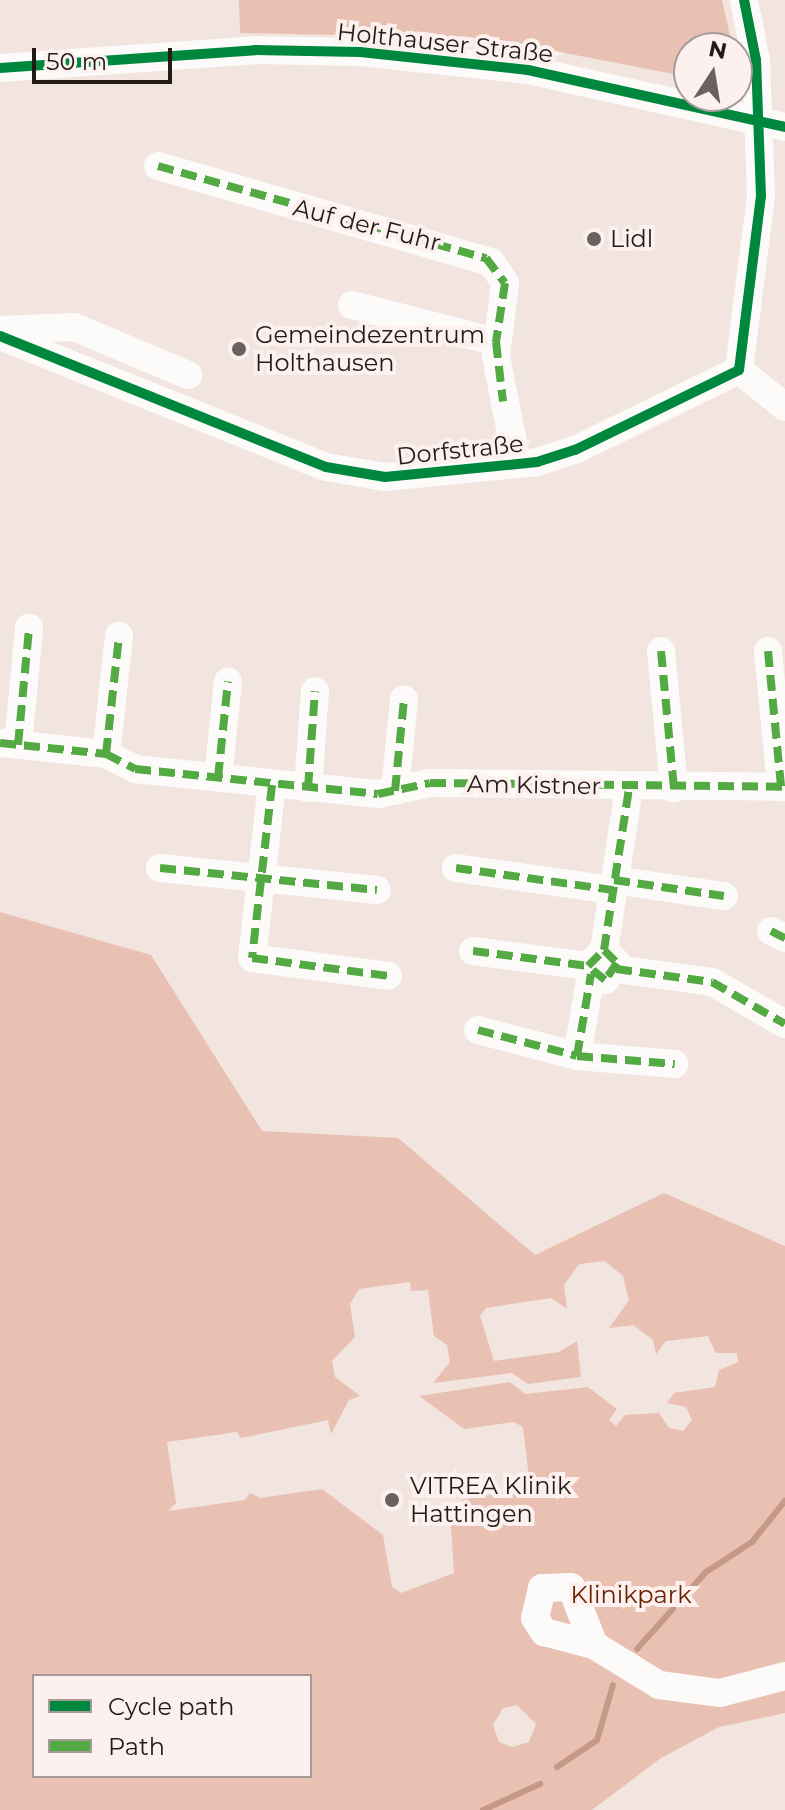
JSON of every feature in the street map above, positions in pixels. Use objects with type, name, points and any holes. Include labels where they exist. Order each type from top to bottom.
[{"type":"street","points":[[744,0],[757,118],[761,196],[739,370],[785,407]]},
{"type":"street","name":"Holthauser Straße","points":[[0,68],[255,50],[360,52],[528,70],[757,118],[785,127]]},
{"type":"street","name":"Auf der Fuhr","points":[[158,166],[477,253],[505,283],[496,342],[517,464]]},
{"type":"street","points":[[352,305],[496,342]]},
{"type":"street","points":[[0,330],[74,327],[188,375]]},
{"type":"street","name":"Dorfstraße","points":[[0,336],[326,467],[420,477],[517,464],[575,450],[739,370]]},
{"type":"street","name":"Am Kistner","points":[[29,628],[9,744],[106,754],[135,769],[272,785],[395,791],[430,783],[629,788],[783,787],[768,651]]},
{"type":"street","points":[[106,754],[119,636]]},
{"type":"street","points":[[661,651],[674,788]]},
{"type":"street","points":[[218,778],[228,682]]},
{"type":"street","points":[[308,788],[315,691]]},
{"type":"street","points":[[395,791],[404,699]]},
{"type":"street","points":[[272,785],[252,958],[388,976]]},
{"type":"street","points":[[577,1056],[600,965],[629,788]]},
{"type":"street","points":[[160,868],[377,890]]},
{"type":"street","points":[[456,868],[724,896]]},
{"type":"street","points":[[473,951],[600,965],[712,982],[785,1024]]},
{"type":"street","points":[[478,1030],[577,1056],[675,1064]]},
{"type":"street","points":[[594,1645],[633,1674],[684,1690],[720,1693],[785,1676]]},
{"type":"green space","points":[[239,0],[722,0],[729,32],[673,32],[673,74],[488,38],[240,33]]},
{"type":"green space","name":"Klinikpark","points":[[0,912],[151,955],[262,1131],[398,1138],[535,1255],[664,1193],[785,1246],[785,1713],[719,1727],[661,1758],[592,1810],[0,1810]],"holes":[[[605,1261],[623,1276],[629,1300],[609,1328],[633,1325],[653,1340],[656,1354],[666,1341],[708,1336],[716,1353],[737,1353],[738,1362],[719,1370],[715,1387],[674,1393],[667,1403],[686,1407],[692,1420],[683,1431],[669,1428],[659,1413],[625,1415],[616,1426],[609,1420],[617,1409],[588,1387],[525,1394],[510,1382],[419,1396],[464,1429],[514,1422],[523,1427],[529,1478],[518,1490],[461,1500],[474,1508],[465,1520],[450,1510],[454,1573],[401,1593],[392,1587],[383,1535],[322,1489],[260,1498],[250,1493],[245,1500],[168,1511],[176,1503],[167,1442],[237,1432],[241,1438],[328,1420],[331,1434],[349,1400],[360,1396],[335,1377],[332,1361],[355,1337],[350,1304],[359,1289],[410,1282],[411,1291],[428,1290],[434,1336],[447,1345],[450,1362],[433,1383],[512,1373],[528,1384],[581,1377],[577,1341],[559,1352],[494,1361],[480,1316],[486,1308],[551,1298],[567,1309],[564,1285],[579,1264]],[[517,1705],[536,1724],[529,1742],[512,1747],[499,1742],[493,1725],[503,1708]]]},
{"type":"waterway","points":[[637,1649],[706,1572],[752,1542],[785,1501]]},
{"type":"waterway","points":[[557,1767],[597,1740],[613,1685]]},
{"type":"waterway","points":[[483,1810],[540,1784]]},
{"type":"marked path","points":[[158,166],[486,258],[505,283],[496,342],[503,402]]},
{"type":"marked path","points":[[18,745],[29,628]]},
{"type":"marked path","points":[[106,754],[119,636]]},
{"type":"marked path","points":[[661,651],[674,788]]},
{"type":"marked path","points":[[768,651],[781,787]]},
{"type":"marked path","points":[[218,778],[228,682]]},
{"type":"marked path","points":[[308,788],[315,691]]},
{"type":"marked path","points":[[395,791],[404,699]]},
{"type":"marked path","points":[[0,743],[106,754],[135,769],[378,794],[430,783],[785,787]]},
{"type":"marked path","points":[[272,785],[252,958],[388,976]]},
{"type":"marked path","points":[[604,950],[617,963],[605,980],[588,966],[604,950],[629,788]]},
{"type":"marked path","points":[[160,868],[377,890]]},
{"type":"marked path","points":[[456,868],[613,890]]},
{"type":"marked path","points":[[614,880],[724,896]]},
{"type":"marked path","points":[[771,931],[785,938]]},
{"type":"marked path","points":[[473,951],[588,966]]},
{"type":"marked path","points":[[616,969],[712,982],[785,1024]]},
{"type":"marked path","points":[[577,1056],[591,974]]},
{"type":"marked path","points":[[478,1030],[577,1056],[675,1064]]},
{"type":"cycle path","points":[[739,370],[761,196],[756,60],[744,0]]},
{"type":"cycle path","points":[[0,68],[255,50],[360,52],[528,70],[785,127]]},
{"type":"cycle path","points":[[0,336],[326,467],[385,477],[537,462],[575,450],[739,370]]},
{"type":"place","name":"Lidl","points":[[594,239]]},
{"type":"place","name":"Gemeindezentrum Holthausen","points":[[239,349]]},
{"type":"place","name":"VITREA Klinik Hattingen","points":[[392,1500]]}]
